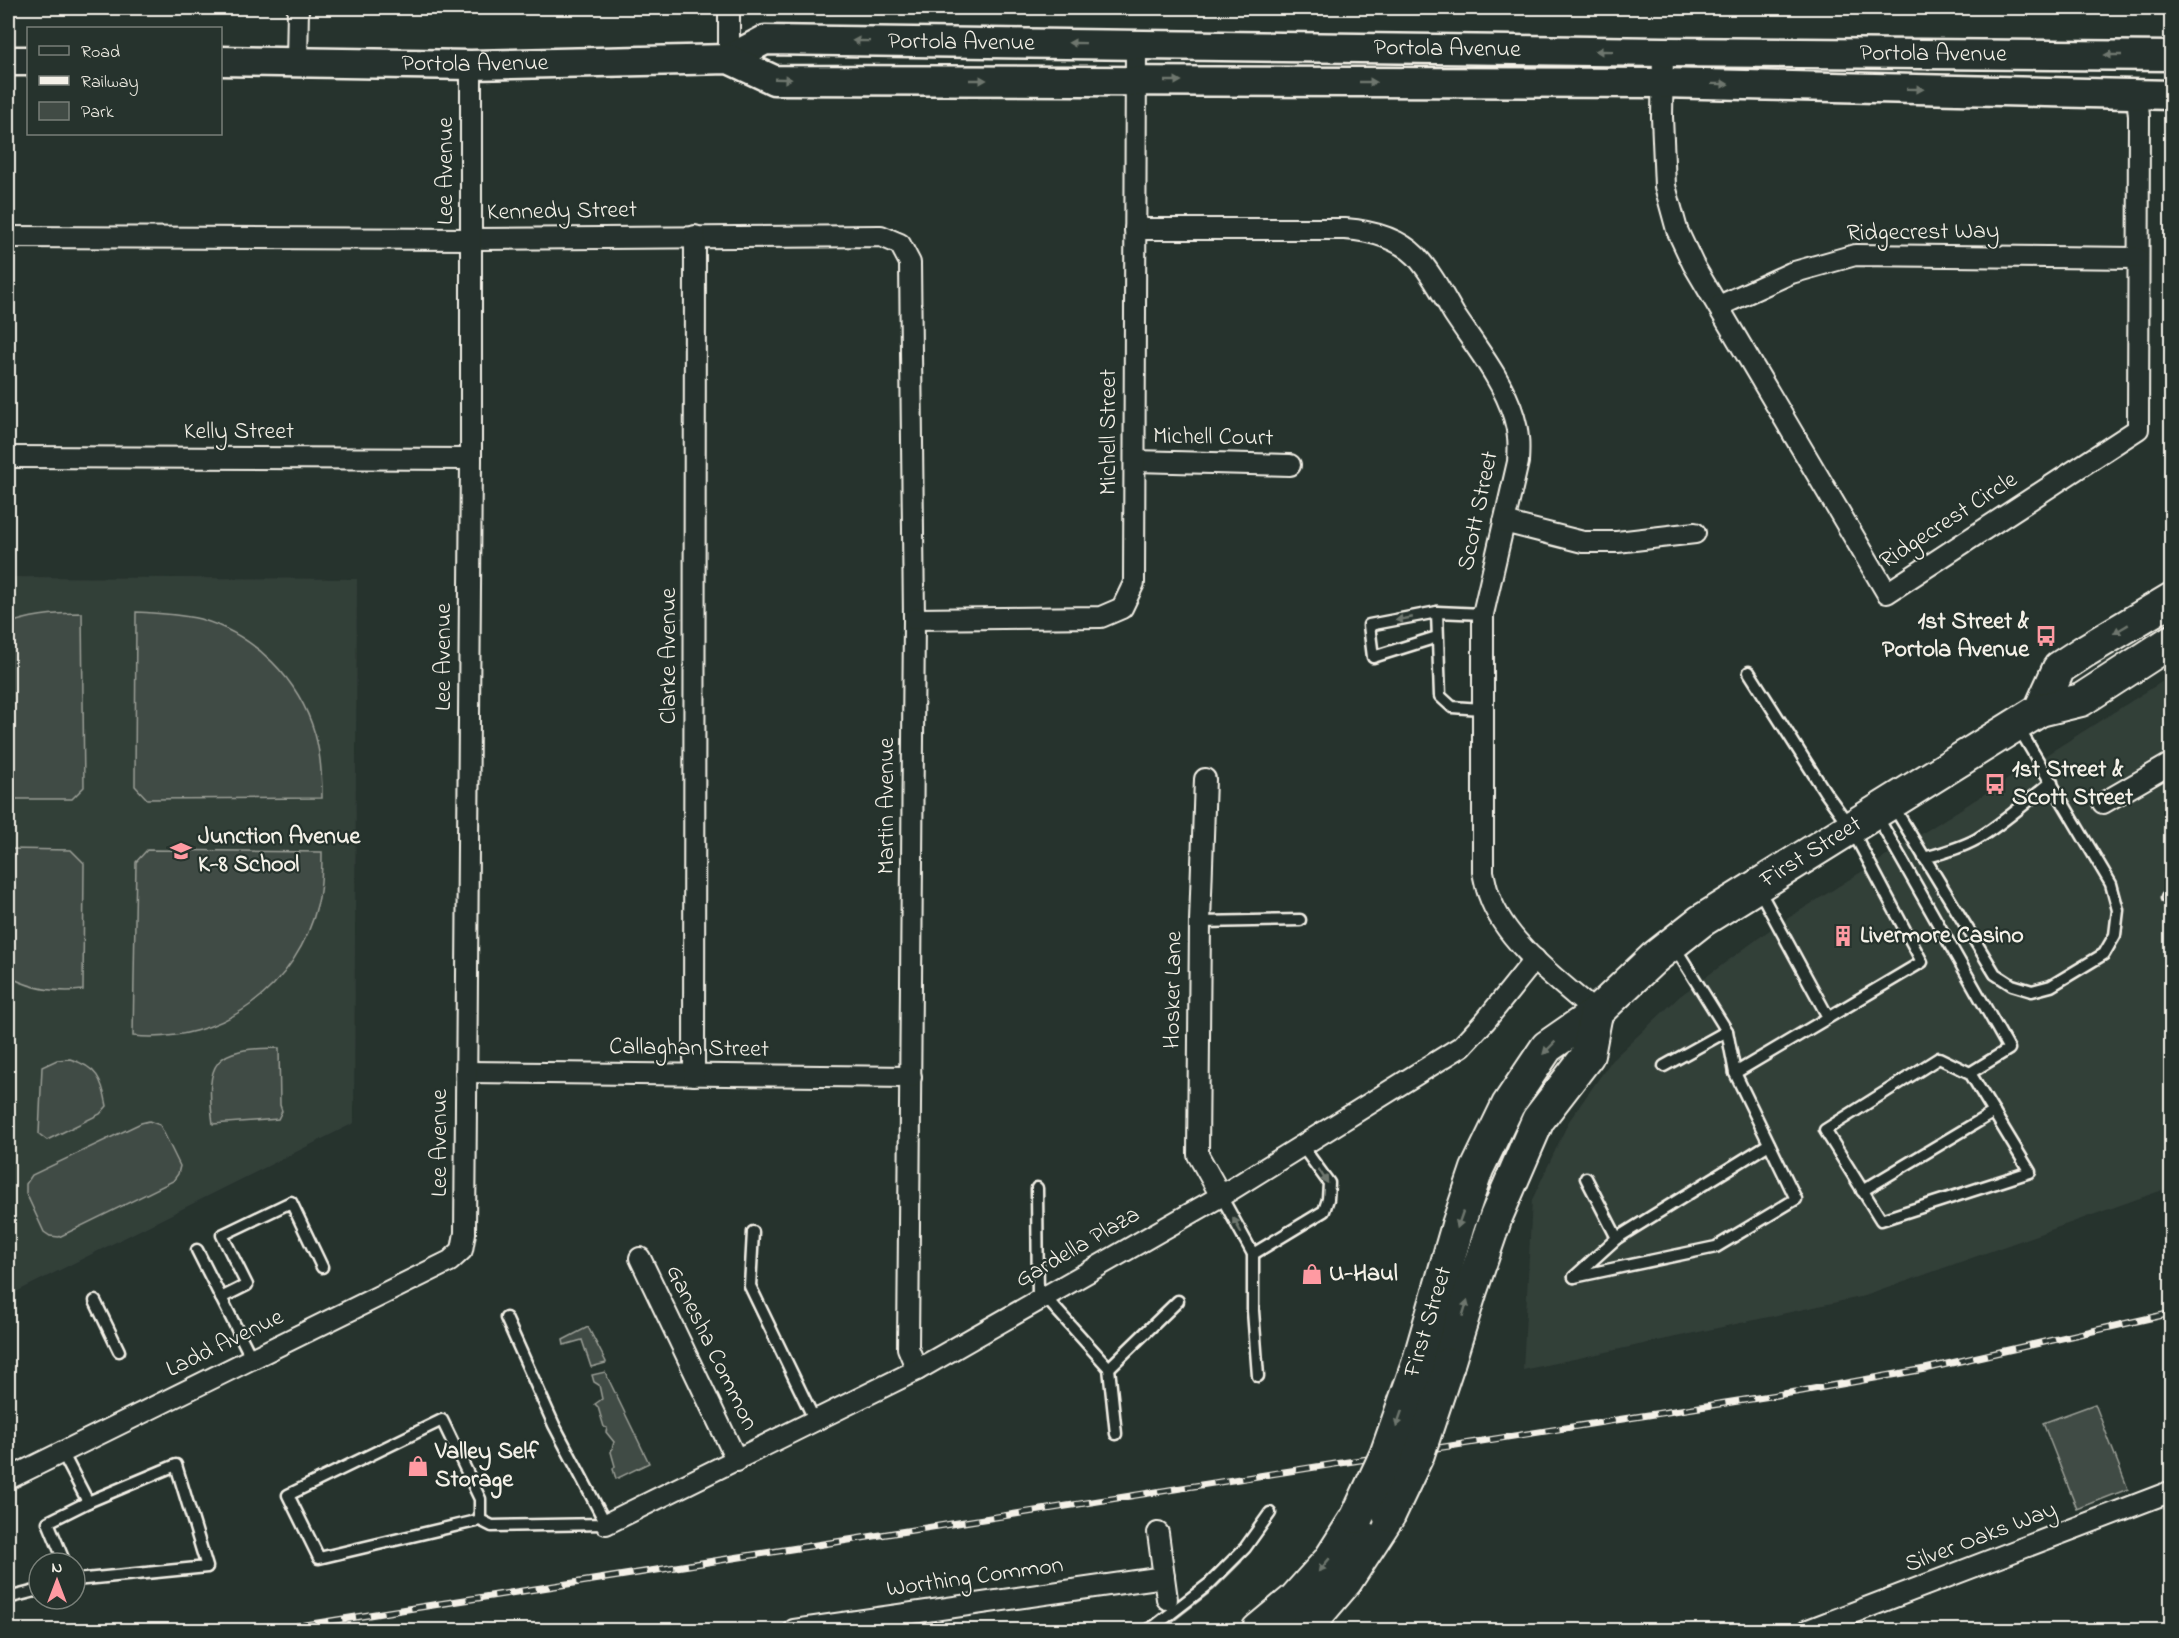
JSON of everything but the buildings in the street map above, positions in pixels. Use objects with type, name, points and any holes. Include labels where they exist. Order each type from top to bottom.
[{"type":"main road","name":"Portola Avenue","points":[[729,59],[765,40],[2172,56]]},
{"type":"main road","name":"Portola Avenue","points":[[222,62],[471,65],[729,59],[774,80],[1661,83],[2172,95]]},
{"type":"main road","points":[[8,61],[27,61]]},
{"type":"main road","points":[[2028,717],[2059,668],[2172,599]]},
{"type":"main road","name":"First Street","points":[[1304,1630],[1346,1581],[1389,1515],[1418,1454],[1462,1214],[1477,1169],[1508,1105],[1547,1047],[1596,1013],[1654,958],[1701,921],[2028,717],[2081,700],[2172,641]]},
{"type":"main road","name":"First Street","points":[[1258,1630],[1294,1600],[1322,1568],[1357,1517],[1433,1364]]},
{"type":"street","points":[[297,62],[298,8]]},
{"type":"street","points":[[729,8],[729,59]]},
{"type":"street","name":"Michell Street","points":[[914,619],[1101,617],[1122,608],[1134,583],[1136,44]]},
{"type":"street","name":"Ridgecrest Circle","points":[[1663,52],[1661,83],[1665,186],[1677,230],[1693,264],[1887,593],[2138,429],[2139,116],[2137,94]]},
{"type":"street","name":"Lee Avenue","points":[[462,1250],[465,1233],[471,459],[471,65]]},
{"type":"street","name":"Scott Street","points":[[1135,229],[1365,230],[1391,238],[1416,256],[1504,393],[1520,440],[1518,462],[1483,614],[1483,872],[1489,897],[1508,929],[1535,959],[1596,1013]]},
{"type":"street","name":"Clarke Avenue","points":[[694,1075],[695,236]]},
{"type":"street","name":"Kennedy Street","points":[[8,237],[471,239],[881,236],[900,244]]},
{"type":"street","name":"Martin Avenue","points":[[900,244],[910,263],[914,619],[908,1348],[917,1370]]},
{"type":"street","name":"Ridgecrest Way","points":[[1719,306],[1791,273],[1855,255],[2138,258]]},
{"type":"street","name":"Kelly Street","points":[[8,457],[471,459]]},
{"type":"street","name":"Michell Court","points":[[1134,461],[1290,465]]},
{"type":"street","points":[[1504,522],[1583,542],[1617,542],[1695,532]]},
{"type":"street","points":[[2103,803],[2172,763]]},
{"type":"street","name":"Hosker Lane","points":[[1205,779],[1200,922],[1198,1155],[1221,1196]]},
{"type":"street","name":"Gardella Plaza","points":[[606,1524],[917,1370],[1221,1196],[1462,1046],[1535,959]]},
{"type":"street","name":"Callaghan Street","points":[[466,1071],[911,1077]]},
{"type":"street","name":"Ladd Avenue","points":[[8,1479],[450,1261],[462,1250]]},
{"type":"street","name":"Ganesha Common","points":[[640,1258],[737,1461]]},
{"type":"street","name":"Silver Oaks Way","points":[[1808,1630],[2172,1491]]},
{"type":"street","points":[[1158,1533],[1167,1599]]},
{"type":"street","name":"Worthing Common","points":[[794,1630],[835,1627],[1164,1577]]},
{"type":"lane","points":[[1437,637],[1373,657],[1369,625],[1437,612],[1483,614]]},
{"type":"lane","points":[[1437,612],[1440,696],[1452,706],[1482,709]]},
{"type":"lane","points":[[1749,672],[1825,792],[1873,815],[1924,858],[1995,974],[2012,986],[2032,991],[2051,986],[2104,954],[2115,935],[2118,910],[2111,884],[2052,782],[2028,717]]},
{"type":"lane","points":[[1924,858],[1953,850],[1976,839],[2007,819],[2052,782]]},
{"type":"lane","points":[[1735,1073],[1922,962],[1873,815]]},
{"type":"lane","points":[[1873,815],[2009,1049],[1970,1073]]},
{"type":"lane","points":[[1757,886],[1828,1017]]},
{"type":"lane","points":[[1200,922],[1300,920]]},
{"type":"lane","points":[[1672,943],[1727,1031],[1735,1073],[1796,1199],[1716,1247],[1574,1277],[1617,1238],[1769,1144]]},
{"type":"lane","points":[[1664,1066],[1727,1031]]},
{"type":"lane","points":[[1940,1058],[1970,1073],[2030,1172],[1881,1220],[1825,1130],[1940,1058]]},
{"type":"lane","points":[[1862,1191],[1994,1112]]},
{"type":"lane","points":[[1253,1254],[1324,1211],[1328,1199],[1329,1183],[1302,1146]]},
{"type":"lane","points":[[1586,1178],[1617,1238]]},
{"type":"lane","points":[[1037,1188],[1042,1299],[1109,1368],[1116,1434]]},
{"type":"lane","points":[[1221,1196],[1253,1254],[1253,1311],[1258,1376]]},
{"type":"lane","points":[[221,1298],[247,1286],[222,1235],[291,1202],[322,1267]]},
{"type":"lane","points":[[753,1232],[750,1286],[815,1421]]},
{"type":"lane","points":[[197,1250],[252,1359]]},
{"type":"lane","points":[[95,1301],[119,1351]]},
{"type":"lane","points":[[1109,1368],[1178,1301]]},
{"type":"lane","points":[[480,1520],[480,1499],[442,1420],[288,1495],[320,1558],[480,1520],[492,1526],[606,1524],[554,1425],[506,1318]]},
{"type":"lane","points":[[62,1452],[88,1502]]},
{"type":"lane","points":[[60,1551],[48,1522],[88,1502],[176,1465],[207,1567],[87,1579]]},
{"type":"lane","points":[[1147,1630],[1209,1584],[1245,1548],[1270,1513]]},
{"type":"lane","points":[[8,1598],[27,1593]]},
{"type":"shaded area","name":"Junction Avenue K-8 School","points":[[8,577],[357,579],[354,1123],[8,1296]]},
{"type":"shaded area","points":[[2171,676],[2171,1187],[1865,1296],[1523,1370],[1532,1200],[1569,1121],[1612,1060],[1680,996],[1771,929]]},
{"type":"green space","points":[[136,612],[184,616],[220,626],[239,636],[272,662],[298,695],[308,714],[319,750],[322,798],[147,799],[135,786]]},
{"type":"green space","points":[[82,613],[84,787],[72,799],[8,799],[8,624],[44,615]]},
{"type":"green space","points":[[8,849],[71,850],[84,863],[83,990],[44,989],[8,976]]},
{"type":"green space","points":[[147,850],[322,852],[318,902],[308,933],[293,960],[274,984],[251,1004],[225,1020],[196,1031],[165,1036],[133,1036],[136,862]]},
{"type":"green space","points":[[279,1048],[282,1111],[278,1119],[213,1124],[211,1086],[213,1072],[218,1062],[227,1055],[240,1051]]},
{"type":"green space","points":[[70,1059],[86,1066],[97,1075],[107,1106],[100,1114],[47,1140],[39,1134],[42,1067],[57,1060]]},
{"type":"green space","points":[[149,1121],[160,1125],[180,1166],[173,1181],[59,1237],[50,1236],[44,1232],[26,1193],[26,1184],[32,1175]]},
{"type":"green space","points":[[588,1327],[606,1363],[591,1367],[582,1340],[564,1345],[563,1340]]},
{"type":"green space","points":[[605,1372],[649,1463],[616,1479],[611,1452],[614,1442],[606,1432],[607,1428],[604,1427],[595,1404],[602,1399],[599,1385],[594,1382],[592,1375]]},
{"type":"green space","points":[[2095,1404],[2128,1489],[2077,1509],[2043,1423]]},
{"type":"waterway","points":[[1159,1630],[1213,1588],[1240,1561]]},
{"type":"railway","points":[[273,1630],[1802,1391],[1925,1369],[2172,1313]]},
{"type":"place","name":"1st Street & Portola Avenue","points":[[2046,636]]},
{"type":"place","name":"1st Street & Scott Street","points":[[1995,784]]},
{"type":"place","name":"Junction Avenue K-8 School","points":[[181,851]]},
{"type":"place","name":"Livermore Casino","points":[[1843,936]]},
{"type":"place","name":"U-Haul","points":[[1312,1274]]},
{"type":"place","name":"Valley Self Storage","points":[[418,1466]]}]
